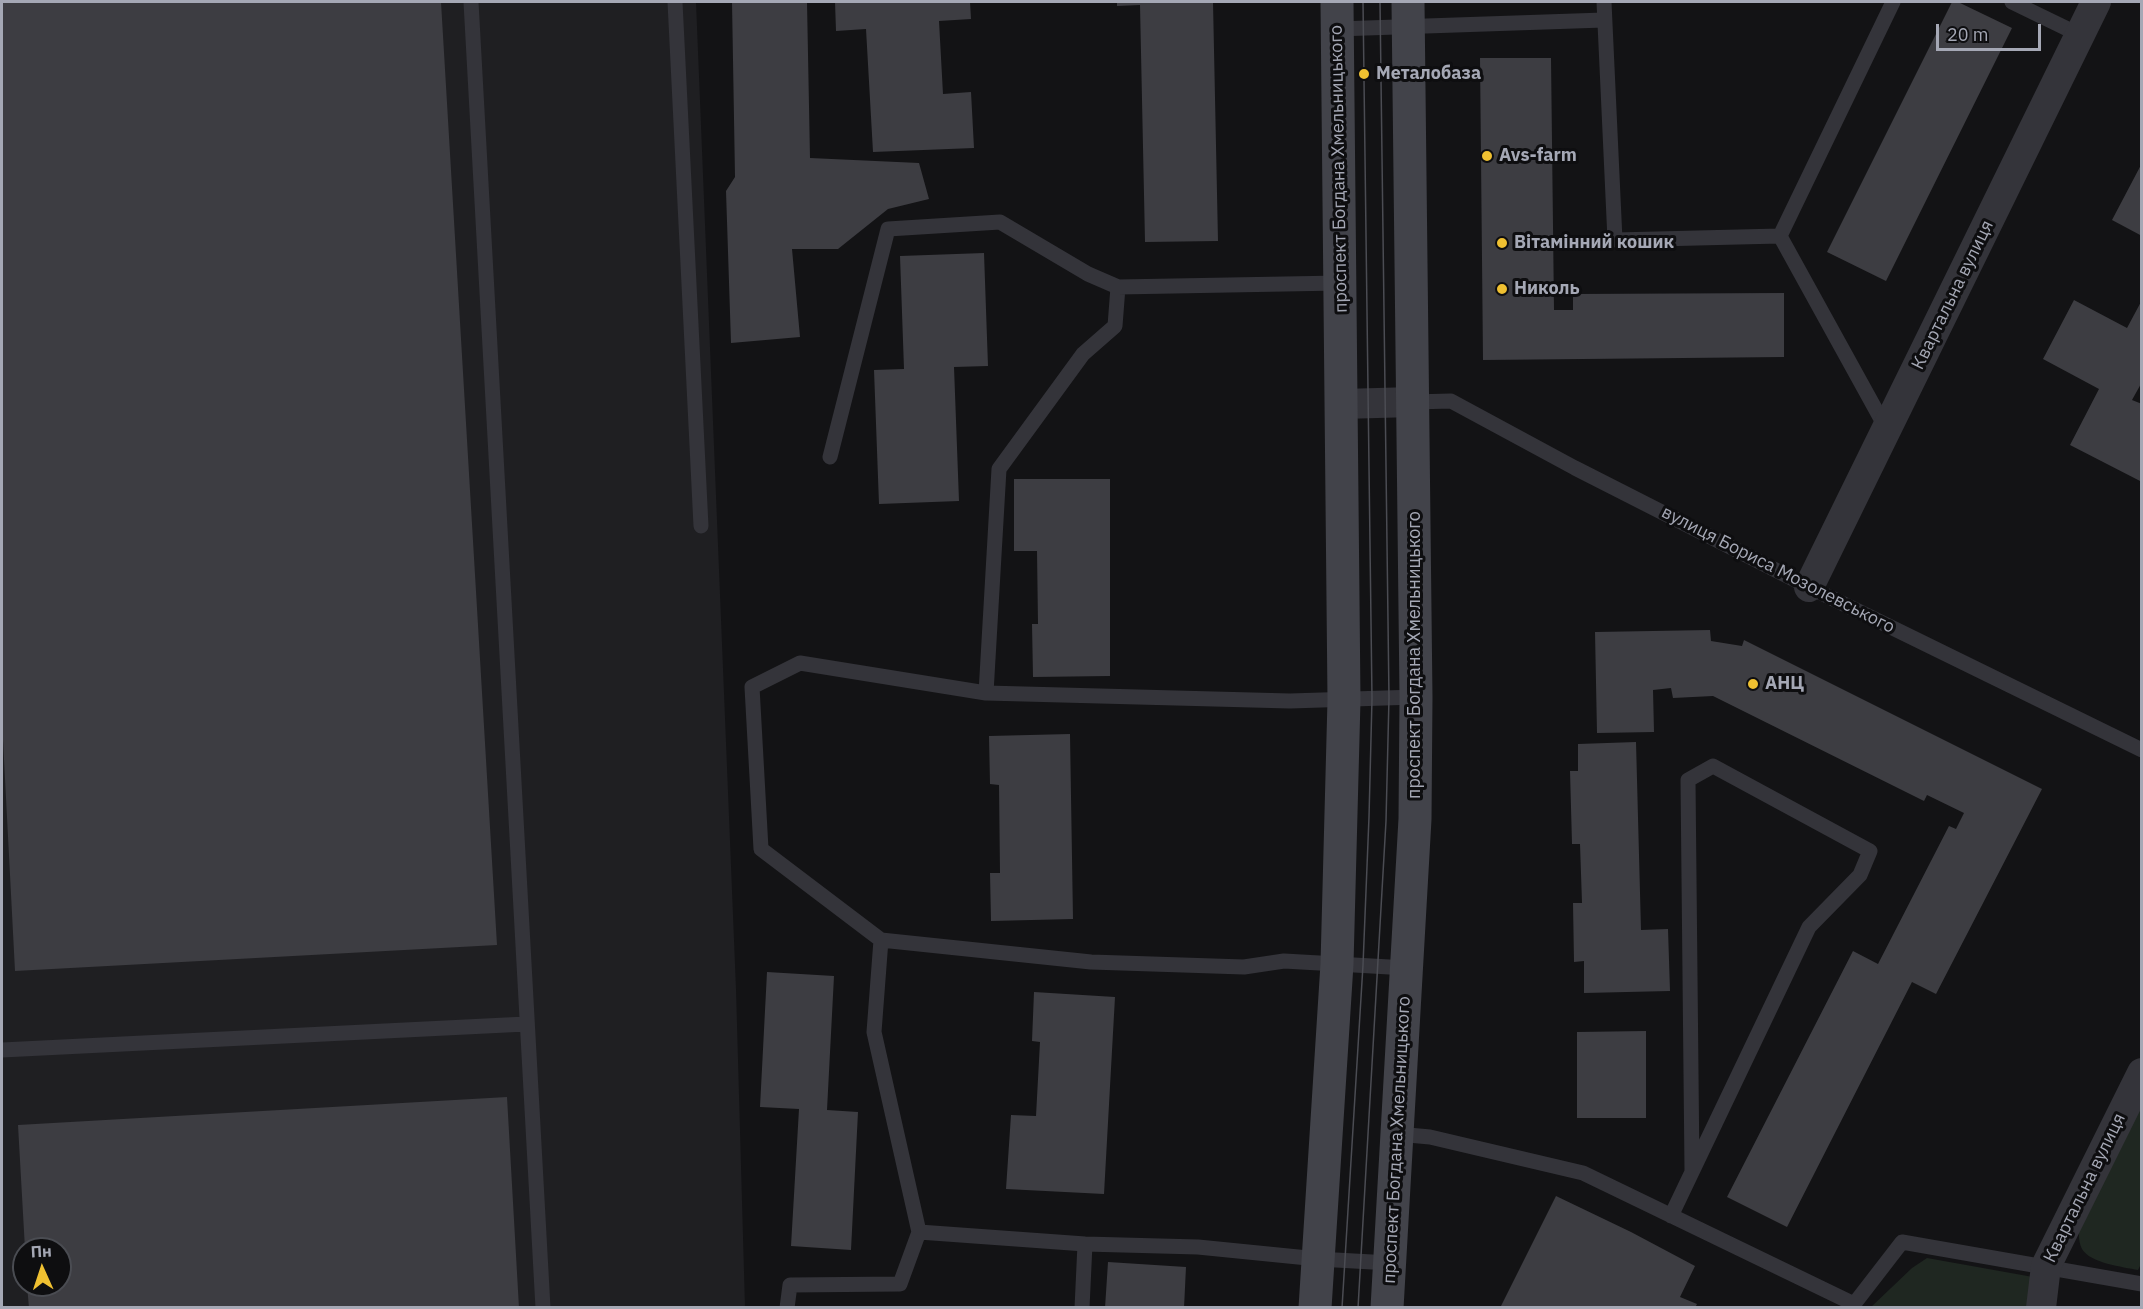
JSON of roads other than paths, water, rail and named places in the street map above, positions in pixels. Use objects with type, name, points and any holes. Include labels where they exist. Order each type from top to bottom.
[{"type":"main road","name":"проспект Богдана Хмельницького","points":[[1387,1308],[1415,819],[1416,698],[1408,14]]},
{"type":"main road","name":"проспект Богдана Хмельницького","points":[[1315,1308],[1337,964],[1344,699],[1337,15]]},
{"type":"street","name":"Квартальна вулиця","points":[[1809,587],[2097,2]]},
{"type":"street","points":[[1342,404],[1413,402]]},
{"type":"street","name":"Квартальна вулиця","points":[[2041,1308],[2046,1266],[2142,1073]]},
{"type":"lane","points":[[471,2],[543,1308]]},
{"type":"lane","points":[[675,2],[701,526]]},
{"type":"lane","points":[[1604,2],[1615,240],[1780,236]]},
{"type":"lane","points":[[1780,236],[1893,2]]},
{"type":"lane","points":[[2012,2],[2080,35]]},
{"type":"lane","points":[[1337,15],[1408,14],[1604,20]]},
{"type":"lane","points":[[830,457],[888,229],[1000,222],[1088,274],[1118,287],[1340,283]]},
{"type":"lane","points":[[1780,236],[1887,430]]},
{"type":"lane","points":[[986,693],[999,469],[1083,354],[1115,326],[1118,287]]},
{"type":"lane","name":"вулиця Бориса Мозолевського","points":[[1413,402],[1451,401],[1575,468],[1809,587],[2142,750]]},
{"type":"lane","points":[[1407,968],[1284,961],[1244,967],[1091,962],[881,940],[761,849],[752,687],[800,663],[986,693],[1279,701],[1416,698]]},
{"type":"lane","points":[[1671,1216],[1809,927],[1860,875],[1870,851],[1713,766],[1688,780],[1692,1171]]},
{"type":"lane","points":[[787,1308],[790,1285],[900,1284],[919,1232],[874,1032],[881,940]]},
{"type":"lane","points":[[2,1050],[526,1024]]},
{"type":"lane","points":[[1397,1134],[1430,1137],[1583,1173],[1852,1306],[1902,1242],[2142,1284]]},
{"type":"lane","points":[[919,1232],[1085,1244],[1197,1246],[1318,1259],[1390,1263]]},
{"type":"lane","points":[[1082,1308],[1085,1244]]},
{"type":"tram line","points":[[1342,1308],[1363,965],[1372,699],[1363,2]]},
{"type":"tram line","points":[[1358,1308],[1386,821],[1389,698],[1380,2]]},
{"type":"place","name":"Металобаза","points":[[1364,74]]},
{"type":"place","name":"Avs-farm","points":[[1487,156]]},
{"type":"place","name":"Вітамінний кошик","points":[[1502,243]]},
{"type":"place","name":"Николь","points":[[1502,289]]},
{"type":"place","name":"АНЦ","points":[[1753,684]]}]
